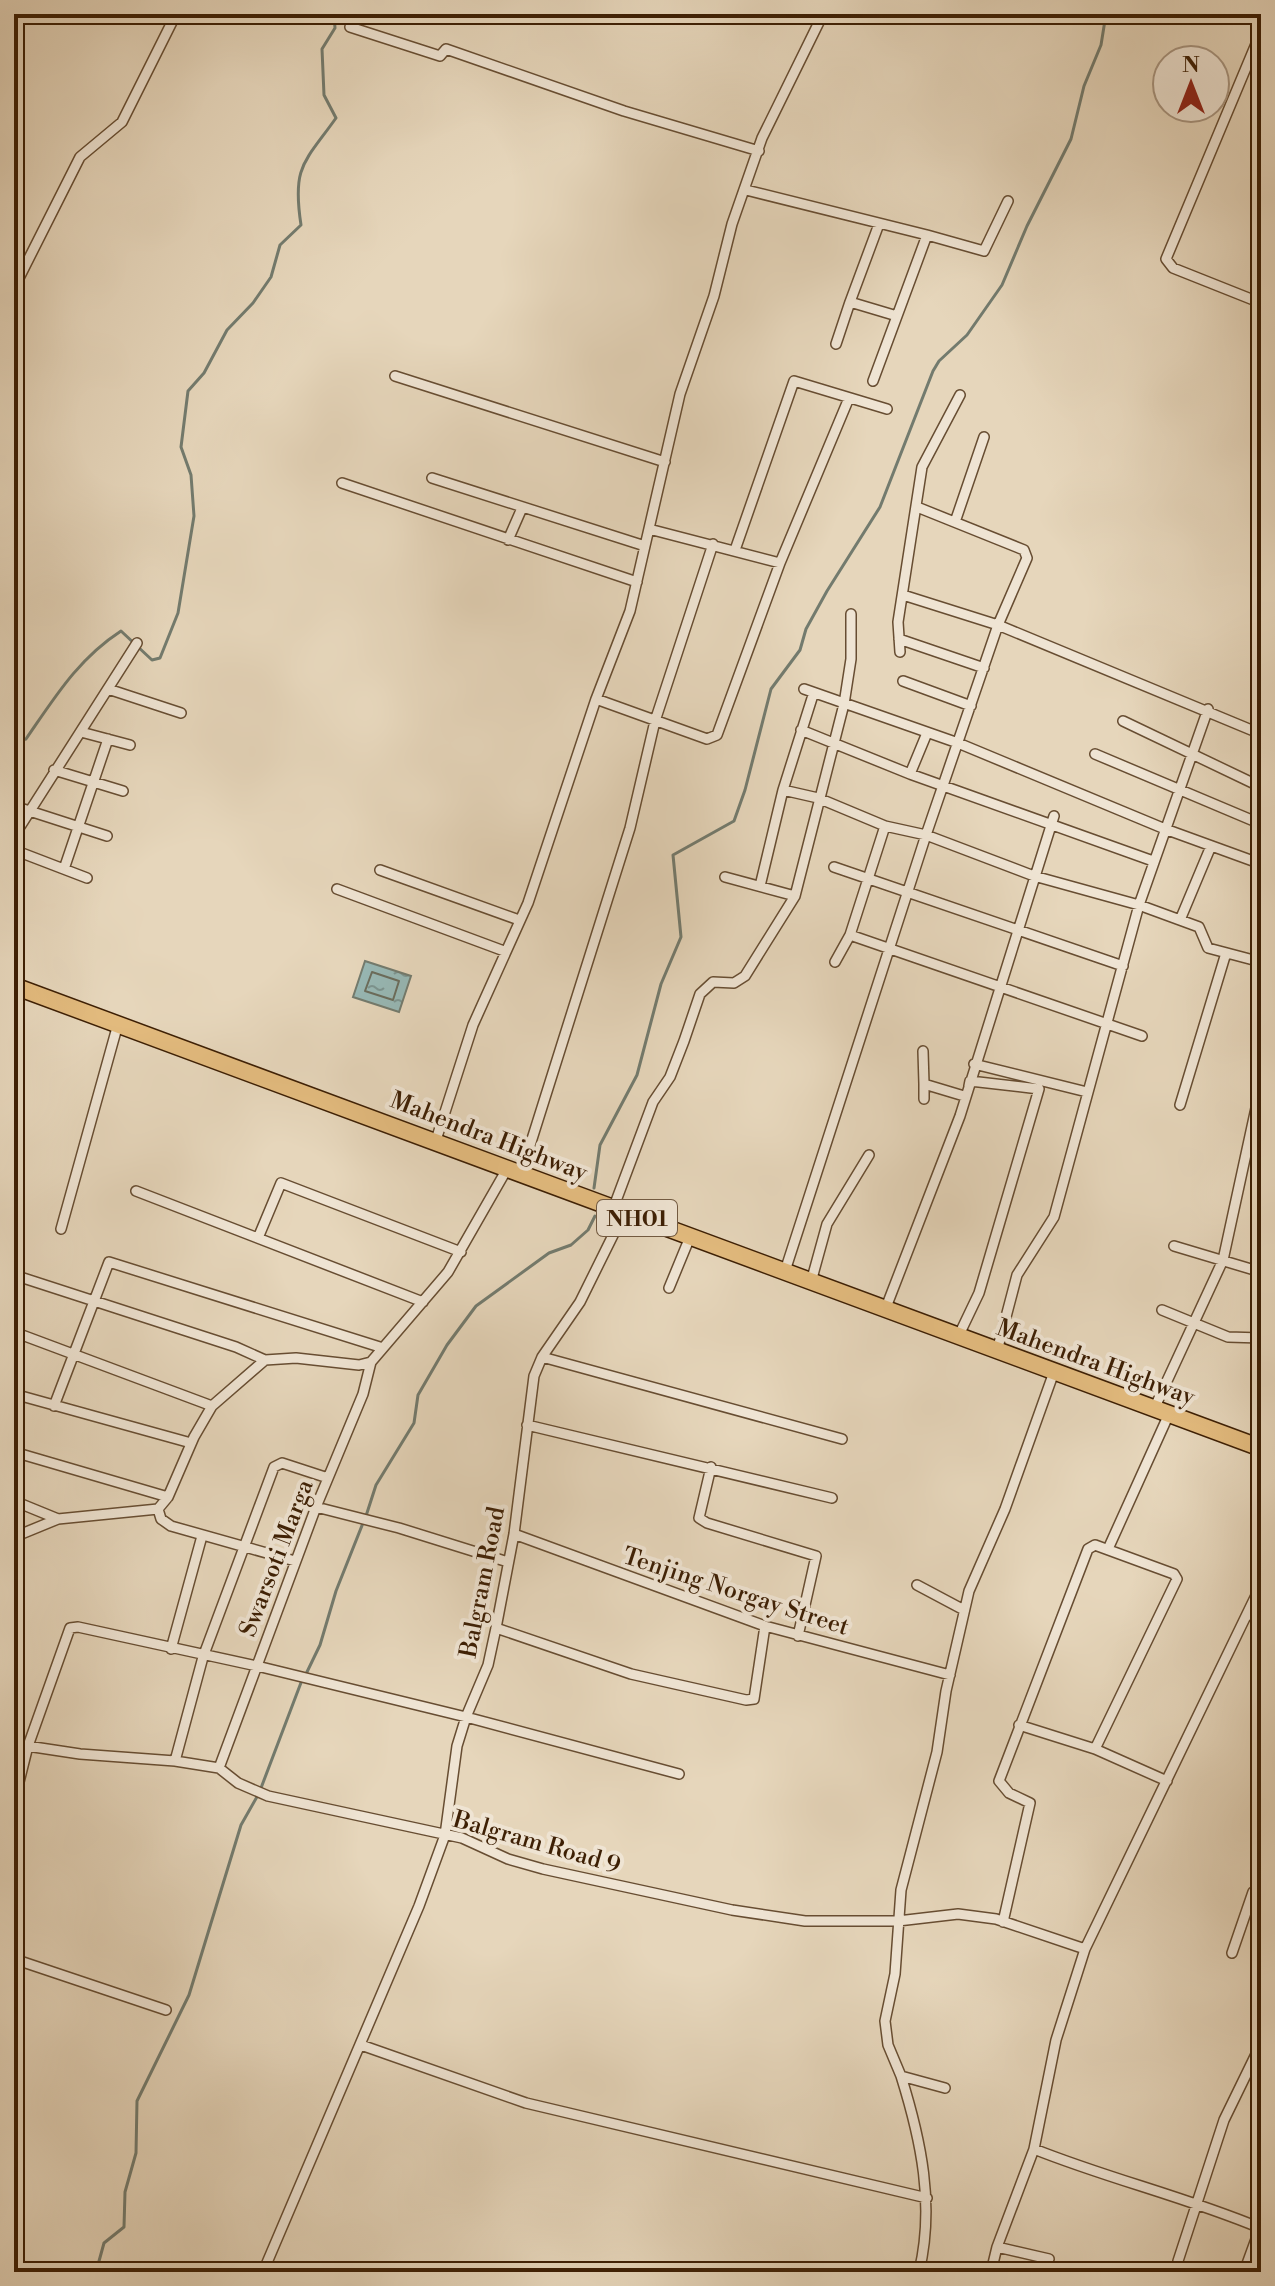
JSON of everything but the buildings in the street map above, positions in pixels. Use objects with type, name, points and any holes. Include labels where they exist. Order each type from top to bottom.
[{"type":"highway","name":"Mahendra Highway","points":[[14,986],[1261,1448]]},
{"type":"street","points":[[14,288],[80,157],[122,122],[176,14]]},
{"type":"street","points":[[436,1140],[473,1025],[538,876],[596,699],[630,611],[680,394],[714,296],[732,224],[759,151],[823,14]]},
{"type":"street","points":[[350,27],[440,56],[446,49],[624,111],[759,151]]},
{"type":"street","points":[[1261,32],[1166,259],[1173,268],[1261,303]]},
{"type":"street","points":[[746,190],[984,251],[1008,201]]},
{"type":"street","points":[[836,344],[879,224]]},
{"type":"street","points":[[873,381],[927,235]]},
{"type":"street","points":[[850,302],[897,316]]},
{"type":"street","points":[[395,376],[665,462]]},
{"type":"street","points":[[735,550],[794,381],[887,409]]},
{"type":"street","points":[[900,652],[903,595],[922,467],[960,395]]},
{"type":"street","points":[[596,699],[707,739],[717,735],[780,563],[849,398]]},
{"type":"street","points":[[955,522],[984,437]]},
{"type":"street","points":[[432,478],[645,546]]},
{"type":"street","points":[[342,483],[637,582]]},
{"type":"street","points":[[785,1271],[926,835],[998,625],[1027,558],[1027,552],[917,507]]},
{"type":"street","points":[[508,540],[522,508]]},
{"type":"street","points":[[649,529],[780,563]]},
{"type":"street","points":[[14,1275],[265,1360],[296,1358],[359,1365],[371,1362],[461,1252],[514,1172],[630,828],[655,721],[713,544]]},
{"type":"street","points":[[903,595],[998,625],[1260,731]]},
{"type":"street","name":"Balgram Road","points":[[263,2272],[361,2045],[445,1835],[457,1746],[488,1665],[496,1628],[514,1534],[534,1376],[542,1357],[580,1302],[618,1211],[653,1102],[670,1077],[700,994],[713,982],[734,983],[745,976],[795,896],[844,704],[851,659],[851,614]]},
{"type":"street","points":[[899,639],[984,668]]},
{"type":"street","points":[[14,836],[137,643]]},
{"type":"street","points":[[903,681],[971,706]]},
{"type":"street","points":[[108,689],[181,713]]},
{"type":"street","points":[[760,886],[808,692],[958,743],[1165,829],[1253,861]]},
{"type":"street","points":[[997,1351],[1017,1275],[1054,1217],[1139,905],[1208,709]]},
{"type":"street","points":[[1123,721],[1261,787]]},
{"type":"street","points":[[801,730],[910,774],[1052,820],[1153,861]]},
{"type":"street","points":[[81,732],[130,745]]},
{"type":"street","points":[[910,774],[927,733]]},
{"type":"street","points":[[64,869],[108,739]]},
{"type":"street","points":[[1095,754],[1261,824]]},
{"type":"street","points":[[54,770],[123,791]]},
{"type":"street","points":[[783,790],[818,798],[885,826],[926,835],[1034,876],[1139,905],[1199,927],[1208,948],[1261,962]]},
{"type":"street","points":[[14,806],[107,836]]},
{"type":"street","points":[[960,1116],[1052,820]]},
{"type":"street","points":[[835,962],[850,935],[885,826]]},
{"type":"street","points":[[1180,920],[1211,846]]},
{"type":"street","points":[[14,850],[87,878]]},
{"type":"street","points":[[834,867],[1123,966]]},
{"type":"street","points":[[380,870],[519,920]]},
{"type":"street","points":[[725,877],[795,896]]},
{"type":"street","points":[[337,889],[504,951]]},
{"type":"street","points":[[850,935],[890,946],[1142,1036]]},
{"type":"street","points":[[1180,1105],[1226,953]]},
{"type":"street","points":[[61,1229],[118,1024]]},
{"type":"street","points":[[923,1051],[924,1099]]},
{"type":"street","points":[[974,1064],[1087,1092]]},
{"type":"street","points":[[885,1310],[960,1116],[970,1081],[1039,1089],[979,1293],[958,1337]]},
{"type":"street","points":[[924,1084],[964,1096]]},
{"type":"street","points":[[1108,1549],[1193,1323],[1223,1260],[1261,1085]]},
{"type":"street","points":[[811,1282],[827,1224],[869,1155]]},
{"type":"street","points":[[258,1238],[281,1183],[461,1252]]},
{"type":"street","points":[[136,1191],[423,1302]]},
{"type":"street","points":[[669,1288],[690,1237]]},
{"type":"street","points":[[1174,1246],[1261,1272]]},
{"type":"street","points":[[54,1406],[109,1262],[383,1348]]},
{"type":"street","points":[[1162,1310],[1228,1337],[1261,1338]]},
{"type":"street","points":[[14,1332],[212,1406]]},
{"type":"street","points":[[542,1357],[842,1439]]},
{"type":"street","points":[[14,1562],[14,1539],[58,1519],[158,1509],[168,1497],[191,1443],[212,1406],[265,1360]]},
{"type":"street","name":"Swarsoti Marga","points":[[219,1768],[295,1561],[363,1394],[371,1362]]},
{"type":"street","points":[[919,2272],[927,2198],[914,2122],[888,2045],[885,2021],[895,1974],[901,1890],[937,1752],[964,1610],[1054,1372]]},
{"type":"street","points":[[14,1394],[191,1443]]},
{"type":"street","points":[[527,1425],[832,1498]]},
{"type":"street","points":[[14,1452],[168,1497]]},
{"type":"street","points":[[175,1761],[203,1657],[243,1546],[278,1463],[328,1478]]},
{"type":"street","points":[[711,1467],[699,1518],[816,1556],[798,1636]]},
{"type":"street","points":[[14,1501],[58,1519]]},
{"type":"street","points":[[316,1507],[399,1528],[508,1562]]},
{"type":"street","points":[[158,1509],[161,1519],[171,1526],[295,1561]]},
{"type":"street","name":"Tenjing Norgay Street","points":[[514,1534],[765,1626],[950,1675]]},
{"type":"street","points":[[171,1649],[202,1536]]},
{"type":"street","points":[[1003,1922],[1030,1803],[1009,1793],[999,1781],[1088,1549],[1095,1545],[1174,1574],[1177,1579],[1095,1749]]},
{"type":"street","points":[[917,1585],[964,1610]]},
{"type":"street","points":[[991,2272],[997,2247],[1034,2149],[1056,2040],[1085,1949],[1109,1892],[1167,1781],[1261,1585]]},
{"type":"street","points":[[1248,1614],[1261,1620]]},
{"type":"street","points":[[496,1628],[631,1674],[746,1700],[754,1699],[765,1626]]},
{"type":"street","points":[[14,1802],[28,1746],[70,1628],[78,1627],[203,1657],[257,1666],[466,1717],[679,1774]]},
{"type":"street","points":[[1019,1725],[1095,1749],[1167,1781]]},
{"type":"street","name":"Balgram Road 9","points":[[14,1744],[219,1768],[254,1791],[268,1796],[462,1838],[508,1859],[543,1869],[732,1910],[805,1921],[898,1921],[958,1914],[1003,1922],[1085,1949]]},
{"type":"street","points":[[1232,1953],[1253,1892],[1261,1895]]},
{"type":"street","points":[[14,1959],[166,2010]]},
{"type":"street","points":[[1178,2261],[1224,2120],[1261,2044]]},
{"type":"street","points":[[361,2045],[526,2103],[927,2198]]},
{"type":"street","points":[[901,2076],[945,2088]]},
{"type":"street","points":[[1034,2149],[1095,2173],[1198,2202],[1260,2228],[1244,2272]]},
{"type":"street","points":[[997,2247],[1049,2259]]},
{"type":"water","points":[[365,961],[411,976],[399,1012],[353,997]]},
{"type":"waterway","points":[[14,742],[26,739],[80,666],[121,631],[152,660],[160,658],[178,613],[194,516],[191,475],[181,447],[188,391],[204,373],[227,330],[253,303],[271,277],[280,245],[301,225],[298,190],[303,166],[336,118],[324,95],[322,49],[335,28],[334,14]]},
{"type":"waterway","points":[[594,1188],[600,1145],[637,1075],[661,984],[681,937],[673,855],[734,821],[771,689],[800,650],[806,629],[827,591],[880,507],[933,371],[939,361],[967,335],[1002,285],[1027,226],[1071,139],[1084,86],[1101,45],[1106,14]]},
{"type":"waterway","points":[[366,1516],[376,1485],[414,1423],[418,1395],[447,1345],[476,1306],[549,1253],[571,1245],[588,1230],[595,1216]]},
{"type":"waterway","points":[[306,1674],[320,1645],[336,1591],[363,1523]]},
{"type":"waterway","points":[[261,1788],[302,1680]]},
{"type":"waterway","points":[[96,2272],[104,2243],[124,2227],[125,2192],[136,2153],[137,2101],[189,1995],[241,1825],[258,1795]]}]
